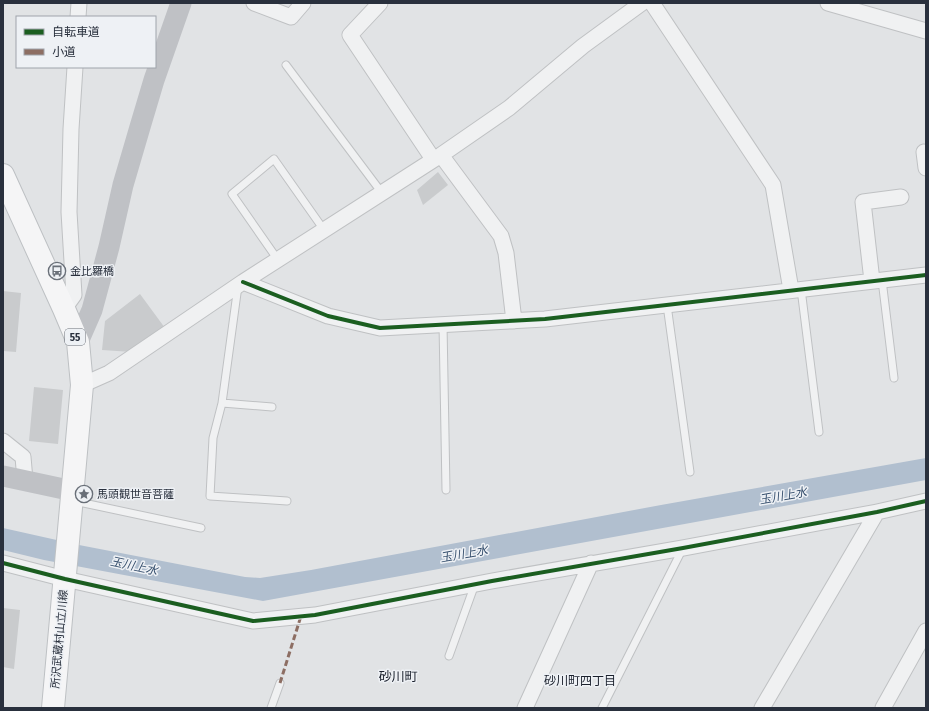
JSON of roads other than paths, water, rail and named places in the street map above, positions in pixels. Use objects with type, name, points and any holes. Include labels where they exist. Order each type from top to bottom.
[{"type":"main road","name":"55","points":[[3,175],[78,342],[82,385],[65,575]]},
{"type":"main road","name":"所沢武蔵村山立川線","points":[[53,708],[65,575]]},
{"type":"street","points":[[78,16],[79,3]]},
{"type":"street","points":[[78,342],[92,310],[109,247],[123,185],[154,80],[181,3]]},
{"type":"street","points":[[254,3],[291,18],[303,3]]},
{"type":"street","points":[[380,3],[350,35],[437,157],[501,236],[506,253],[514,320]]},
{"type":"street","points":[[82,385],[109,373],[240,284],[382,193],[509,108],[583,46],[642,3]]},
{"type":"street","points":[[652,3],[773,185],[796,290]]},
{"type":"street","points":[[828,3],[926,31]]},
{"type":"street","points":[[64,309],[74,295],[69,212],[71,129],[75,68]]},
{"type":"street","points":[[924,152],[926,168]]},
{"type":"street","points":[[877,280],[863,202],[901,197]]},
{"type":"street","points":[[240,284],[328,316],[380,328],[545,319],[926,275]]},
{"type":"street","points":[[3,441],[23,457],[25,480]]},
{"type":"street","points":[[3,476],[25,480],[72,501]]},
{"type":"street","points":[[3,563],[65,575],[253,621],[315,615],[476,584],[877,512],[926,501]]},
{"type":"street","points":[[762,708],[877,512]]},
{"type":"street","points":[[525,708],[591,563]]},
{"type":"street","points":[[883,708],[925,634]]},
{"type":"lane","points":[[286,65],[382,193]]},
{"type":"lane","points":[[278,260],[232,194],[274,159],[324,230]]},
{"type":"lane","points":[[877,280],[894,378]]},
{"type":"lane","points":[[240,284],[222,403],[213,438],[210,496],[287,501]]},
{"type":"lane","points":[[796,290],[819,432]]},
{"type":"lane","points":[[667,305],[690,472]]},
{"type":"lane","points":[[443,324],[446,490]]},
{"type":"lane","points":[[222,403],[272,407]]},
{"type":"lane","points":[[72,501],[201,528]]},
{"type":"lane","points":[[602,708],[683,548]]},
{"type":"lane","points":[[449,656],[476,584]]},
{"type":"lane","points":[[271,708],[280,683]]},
{"type":"water","name":"玉川上水","points":[[926,458],[926,480],[263,601],[44,560],[3,550],[3,528],[79,545],[245,577],[260,578]]},
{"type":"place","name":"金比羅橋","points":[[57,271]]},
{"type":"place","name":"馬頭観世音菩薩","points":[[84,494]]},
{"type":"district","name":"砂川町","points":[[398,676]]},
{"type":"district","name":"砂川町四丁目","points":[[580,681]]}]
